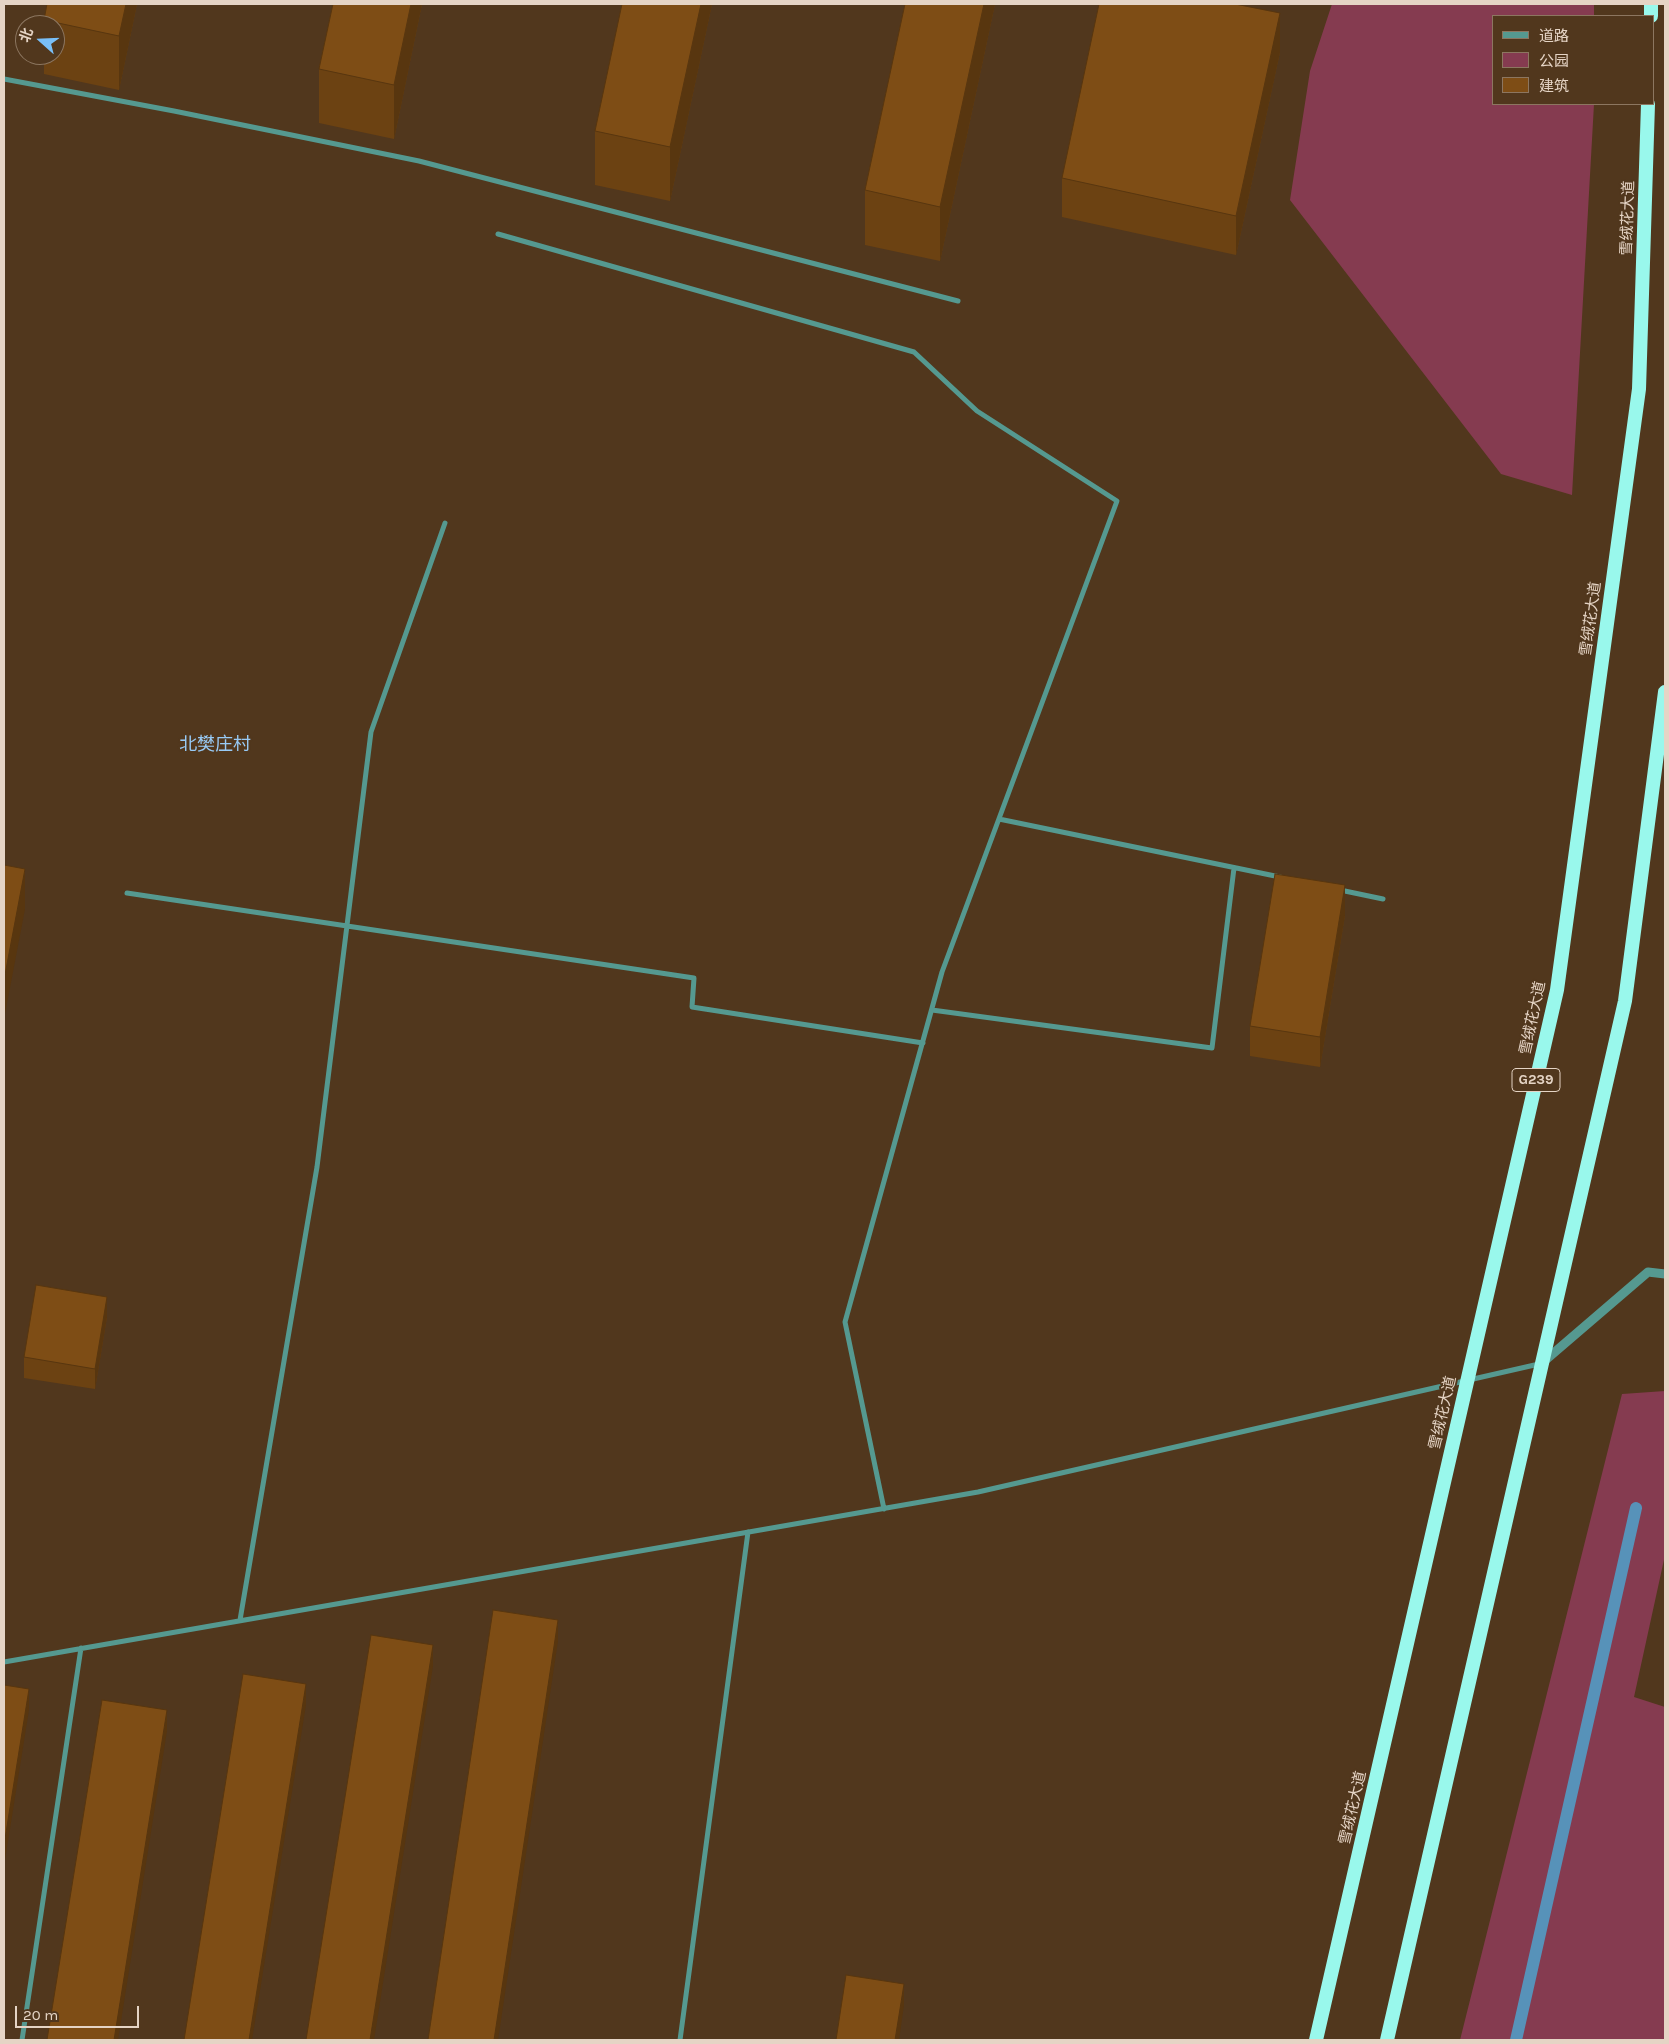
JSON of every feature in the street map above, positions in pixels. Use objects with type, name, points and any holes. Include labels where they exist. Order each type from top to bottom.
[{"type":"highway","name":"雪绒花大道","points":[[1316,2040],[1556,990],[1639,390],[1648,105]]},
{"type":"highway","points":[[1387,2040],[1625,1001],[1665,692]]},
{"type":"street","points":[[4,79],[174,111],[418,161],[958,301]]},
{"type":"street","points":[[498,234],[914,352],[977,411],[1117,502],[942,972],[846,1322],[884,1508]]},
{"type":"street","points":[[240,1620],[317,1167],[371,732],[445,523]]},
{"type":"street","points":[[999,819],[1290,879]]},
{"type":"street","points":[[932,1010],[1212,1048],[1234,868]]},
{"type":"street","points":[[1336,889],[1383,899]]},
{"type":"street","points":[[126,893],[694,978],[692,1007],[923,1043]]},
{"type":"street","points":[[4,1662],[978,1492],[1542,1364],[1648,1272],[1665,1274]]},
{"type":"street","points":[[680,2040],[748,1532]]},
{"type":"street","points":[[22,2040],[80,1648]]},
{"type":"green space","points":[[1332,4],[1594,4],[1594,15],[1492,15],[1492,105],[1594,105],[1572,495],[1501,474],[1290,200],[1310,71]]},
{"type":"green space","points":[[1665,1391],[1665,1555],[1634,1697],[1665,1707],[1665,2040],[1460,2040],[1622,1394]]},
{"type":"building","points":[[47,4],[126,4],[119,36],[65,24],[65,15],[45,15]]},
{"type":"building","points":[[333,4],[411,4],[394,85],[319,69]]},
{"type":"building","points":[[622,4],[701,4],[670,147],[595,131]]},
{"type":"building","points":[[905,4],[984,4],[940,207],[865,190]]},
{"type":"building","points":[[1099,4],[1235,4],[1280,13],[1236,216],[1062,178]]},
{"type":"building","points":[[4,865],[25,869],[4,980]]},
{"type":"building","points":[[1275,874],[1345,885],[1320,1037],[1250,1026]]},
{"type":"building","points":[[36,1285],[107,1297],[95,1369],[24,1357]]},
{"type":"building","points":[[493,1610],[558,1620],[494,2040],[428,2040]]},
{"type":"building","points":[[371,1635],[433,1645],[370,2040],[306,2040]]},
{"type":"building","points":[[243,1674],[306,1684],[249,2040],[184,2040]]},
{"type":"building","points":[[4,1685],[29,1689],[4,1845]]},
{"type":"building","points":[[102,1700],[167,1710],[114,2040],[47,2040]]},
{"type":"building","points":[[846,1975],[904,1984],[895,2040],[836,2040]]},
{"type":"waterway","points":[[1516,2040],[1636,1508]]},
{"type":"district","name":"北樊庄村","points":[[215,745]]}]
